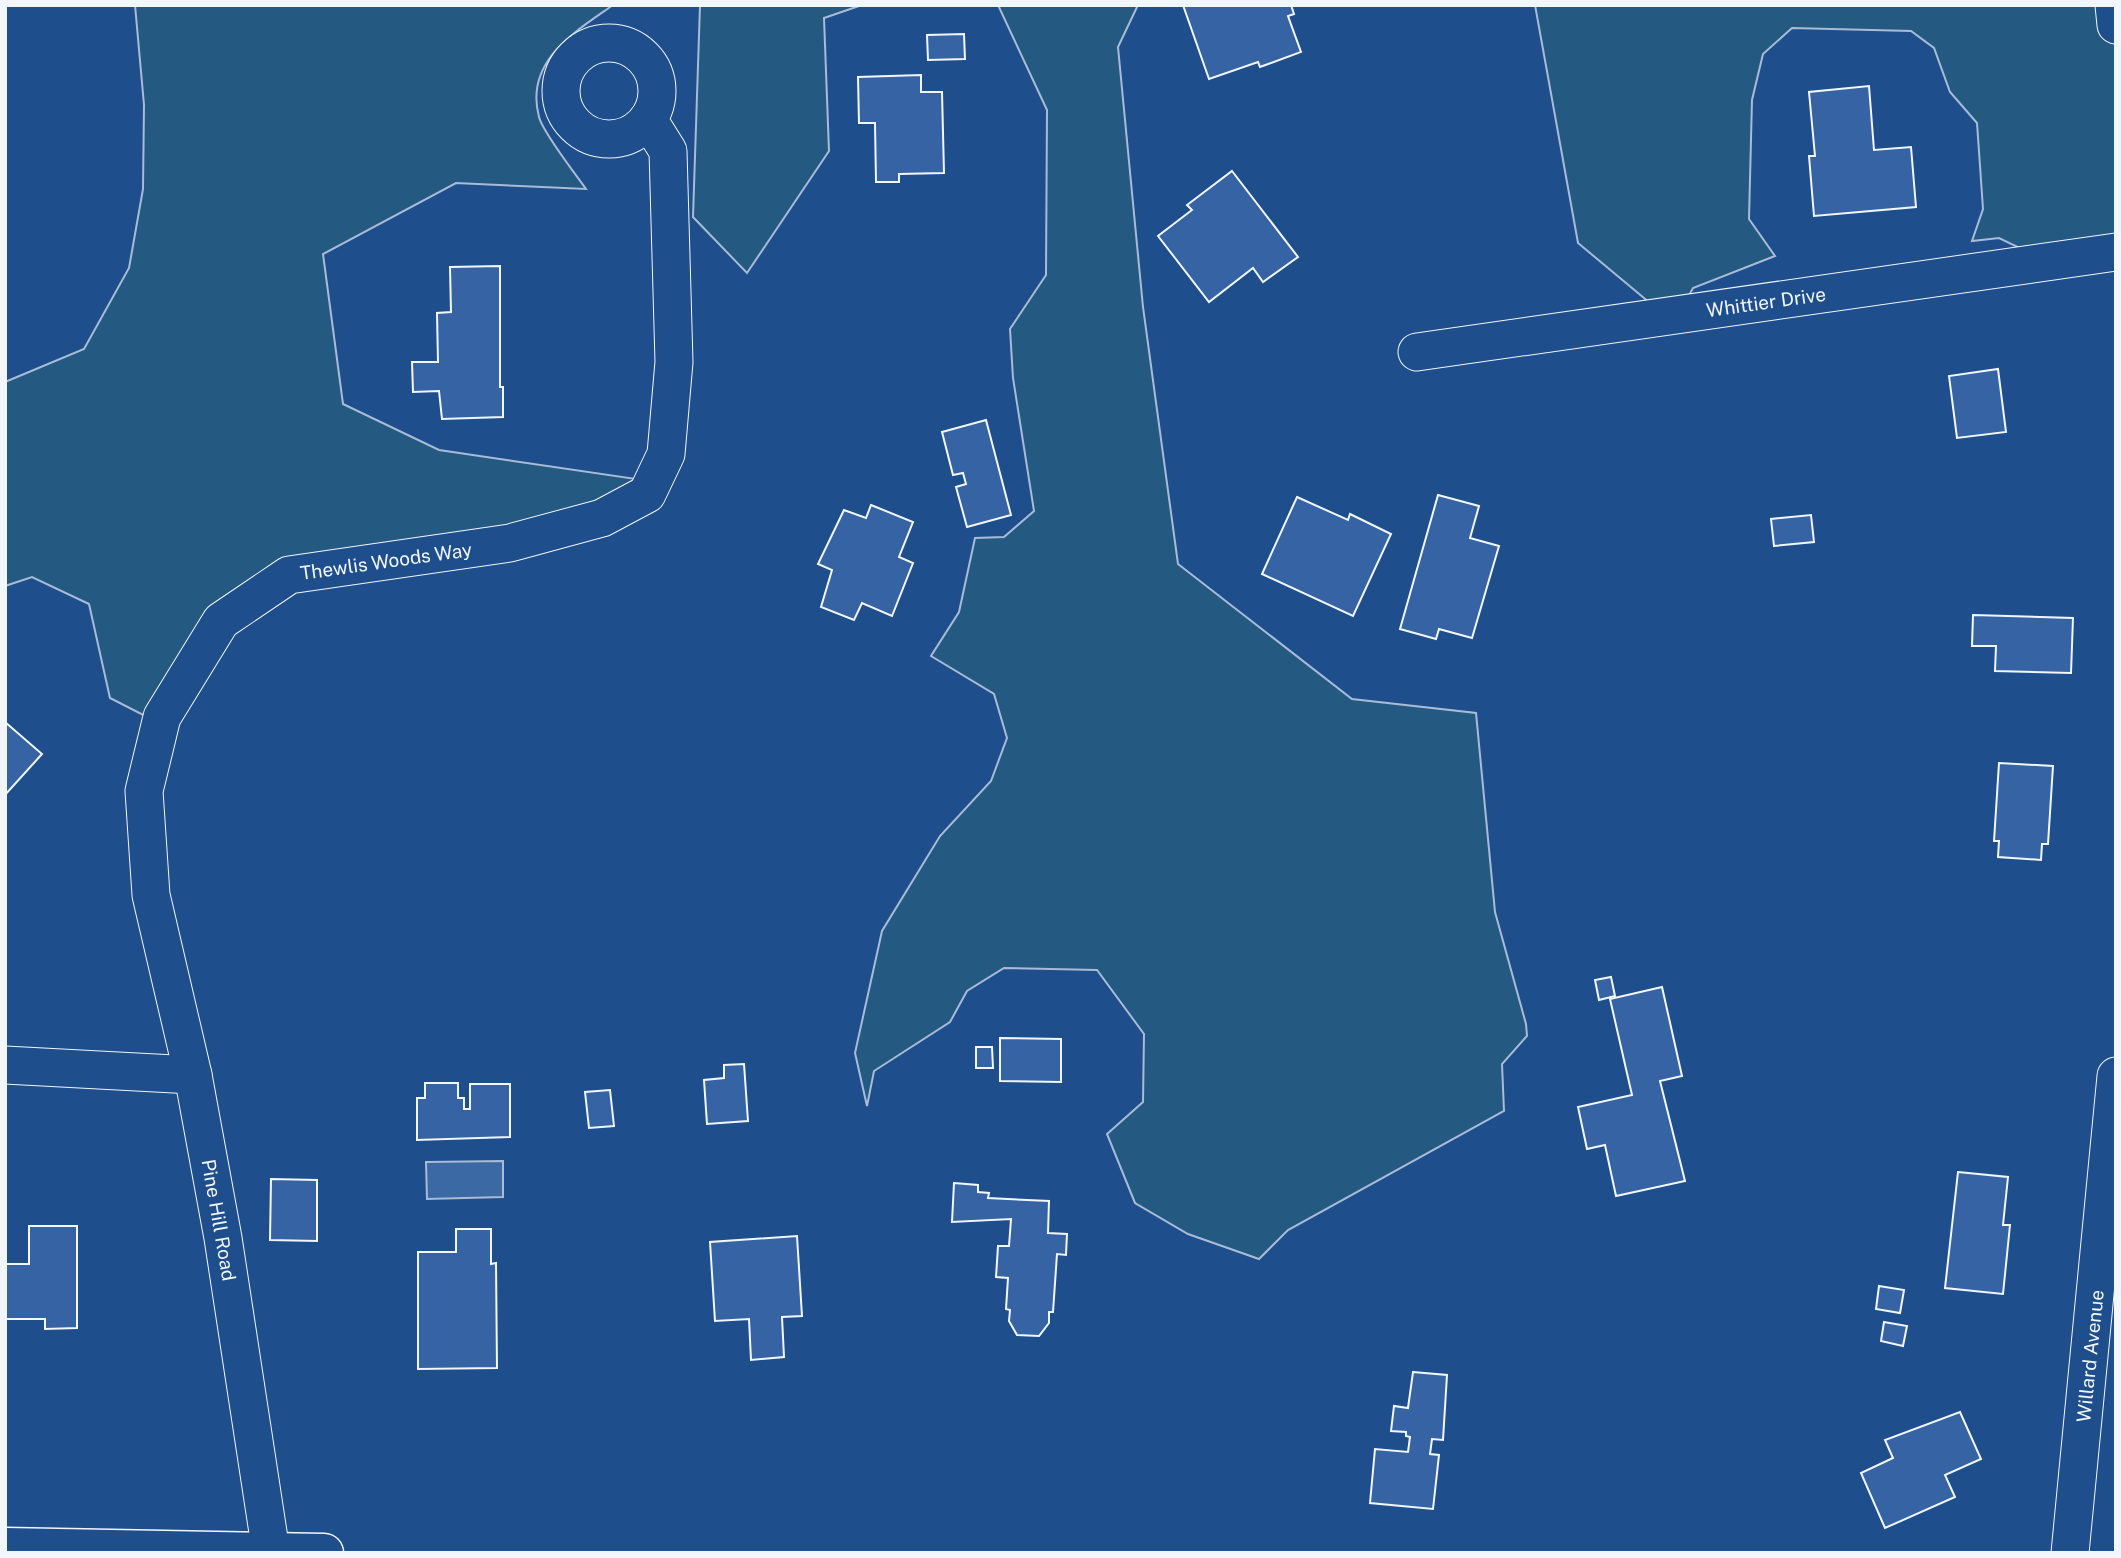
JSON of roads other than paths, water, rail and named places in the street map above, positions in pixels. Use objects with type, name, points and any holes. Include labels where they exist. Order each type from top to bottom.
[{"type":"street","points":[[2114,5],[2116,26]]},
{"type":"street","name":"Thewlis Woods Way","points":[[193,1074],[151,895],[144,791],[162,717],[221,621],[289,575],[510,543],[602,518],[647,494],[666,454],[674,362],[668,151],[648,119]]},
{"type":"street","name":"Whittier Drive","points":[[1417,352],[2116,253]]},
{"type":"street","points":[[5,1065],[193,1074]]},
{"type":"street","name":"Pine Hill Road","points":[[193,1074],[223,1238],[271,1552]]},
{"type":"street","name":"Willard Avenue","points":[[2070,1553],[2116,1076]]},
{"type":"street","points":[[5,1547],[324,1553]]}]
